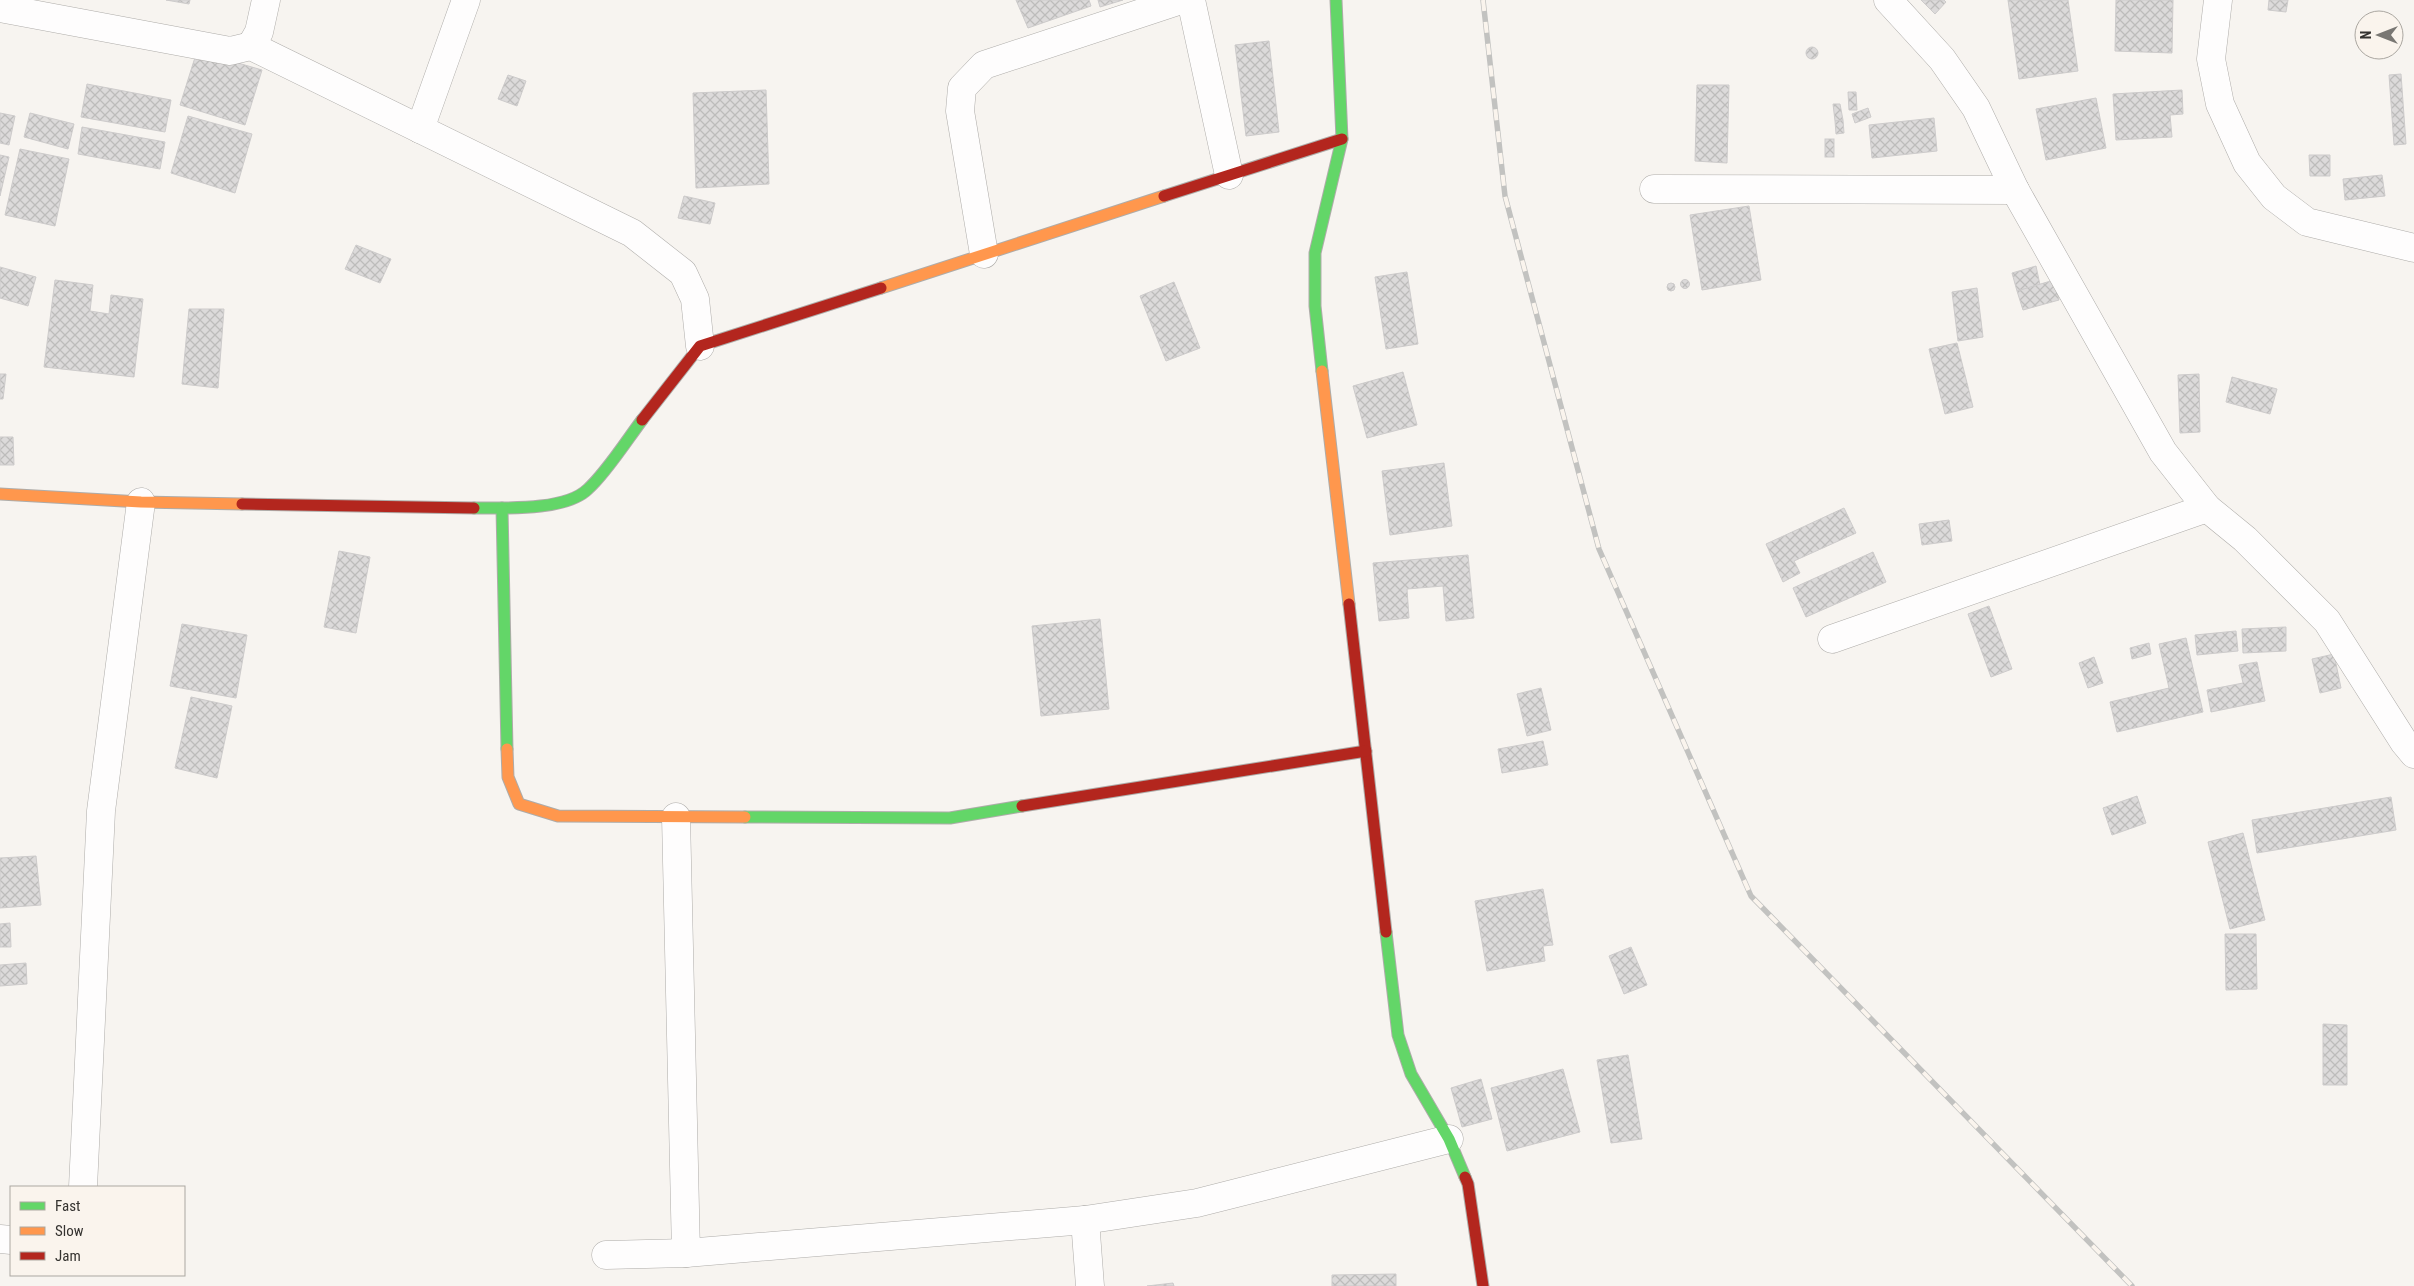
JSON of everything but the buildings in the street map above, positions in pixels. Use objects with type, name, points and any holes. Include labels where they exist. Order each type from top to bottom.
[{"type":"street","points":[[251,46],[259,32],[266,0]]},
{"type":"street","points":[[420,129],[466,0]]},
{"type":"street","points":[[984,254],[960,111],[962,88],[984,65],[1182,0]]},
{"type":"street","points":[[1192,0],[1229,175]]},
{"type":"street","points":[[1336,0],[1342,139],[1315,253],[1315,306],[1398,1035],[1411,1074],[1448,1139],[1468,1184],[1483,1286]]},
{"type":"street","points":[[1888,0],[1942,59],[1976,108],[2015,190],[2163,452],[2207,508],[2245,539],[2327,621],[2404,742],[2414,754]]},
{"type":"street","points":[[2218,0],[2211,59],[2220,104],[2247,163],[2274,197],[2307,222],[2414,248]]},
{"type":"street","points":[[0,8],[230,51],[251,46],[632,233],[683,273],[695,299],[700,346]]},
{"type":"street","points":[[0,494],[141,502],[502,508],[568,502],[588,490],[700,346],[1342,139]]},
{"type":"street","points":[[1654,189],[2015,190]]},
{"type":"street","points":[[83,1186],[101,811],[141,502]]},
{"type":"street","points":[[502,508],[508,777],[519,804],[558,816],[950,818],[1366,751]]},
{"type":"street","points":[[1832,639],[2207,508]]},
{"type":"street","points":[[676,817],[686,1253]]},
{"type":"street","points":[[606,1255],[686,1253],[1085,1220],[1197,1203],[1448,1139]]},
{"type":"street","points":[[1085,1220],[1090,1286]]},
{"type":"railway","points":[[1483,0],[1505,196],[1599,549],[1751,896],[2132,1286]]},
{"type":"traffic: fast","points":[[1322,371],[1315,306],[1315,253],[1342,139],[1336,0]]},
{"type":"traffic: fast","points":[[474,508],[534,507],[550,505],[578,496],[588,489],[602,474],[642,420]]},
{"type":"traffic: fast","points":[[502,508],[507,749]]},
{"type":"traffic: fast","points":[[745,817],[950,818],[1022,806]]},
{"type":"traffic: fast","points":[[1386,932],[1398,1035],[1411,1074],[1449,1139],[1465,1177]]},
{"type":"traffic: slow","points":[[881,288],[1164,196]]},
{"type":"traffic: slow","points":[[1322,371],[1349,604]]},
{"type":"traffic: slow","points":[[0,494],[141,502],[242,504]]},
{"type":"traffic: slow","points":[[507,749],[508,777],[519,804],[558,816],[745,817]]},
{"type":"traffic: jam","points":[[1164,196],[1342,139]]},
{"type":"traffic: jam","points":[[642,420],[700,346],[881,288]]},
{"type":"traffic: jam","points":[[242,504],[474,508]]},
{"type":"traffic: jam","points":[[1349,604],[1386,932]]},
{"type":"traffic: jam","points":[[1022,806],[1366,751]]},
{"type":"traffic: jam","points":[[1465,1177],[1468,1184],[1483,1286]]}]
